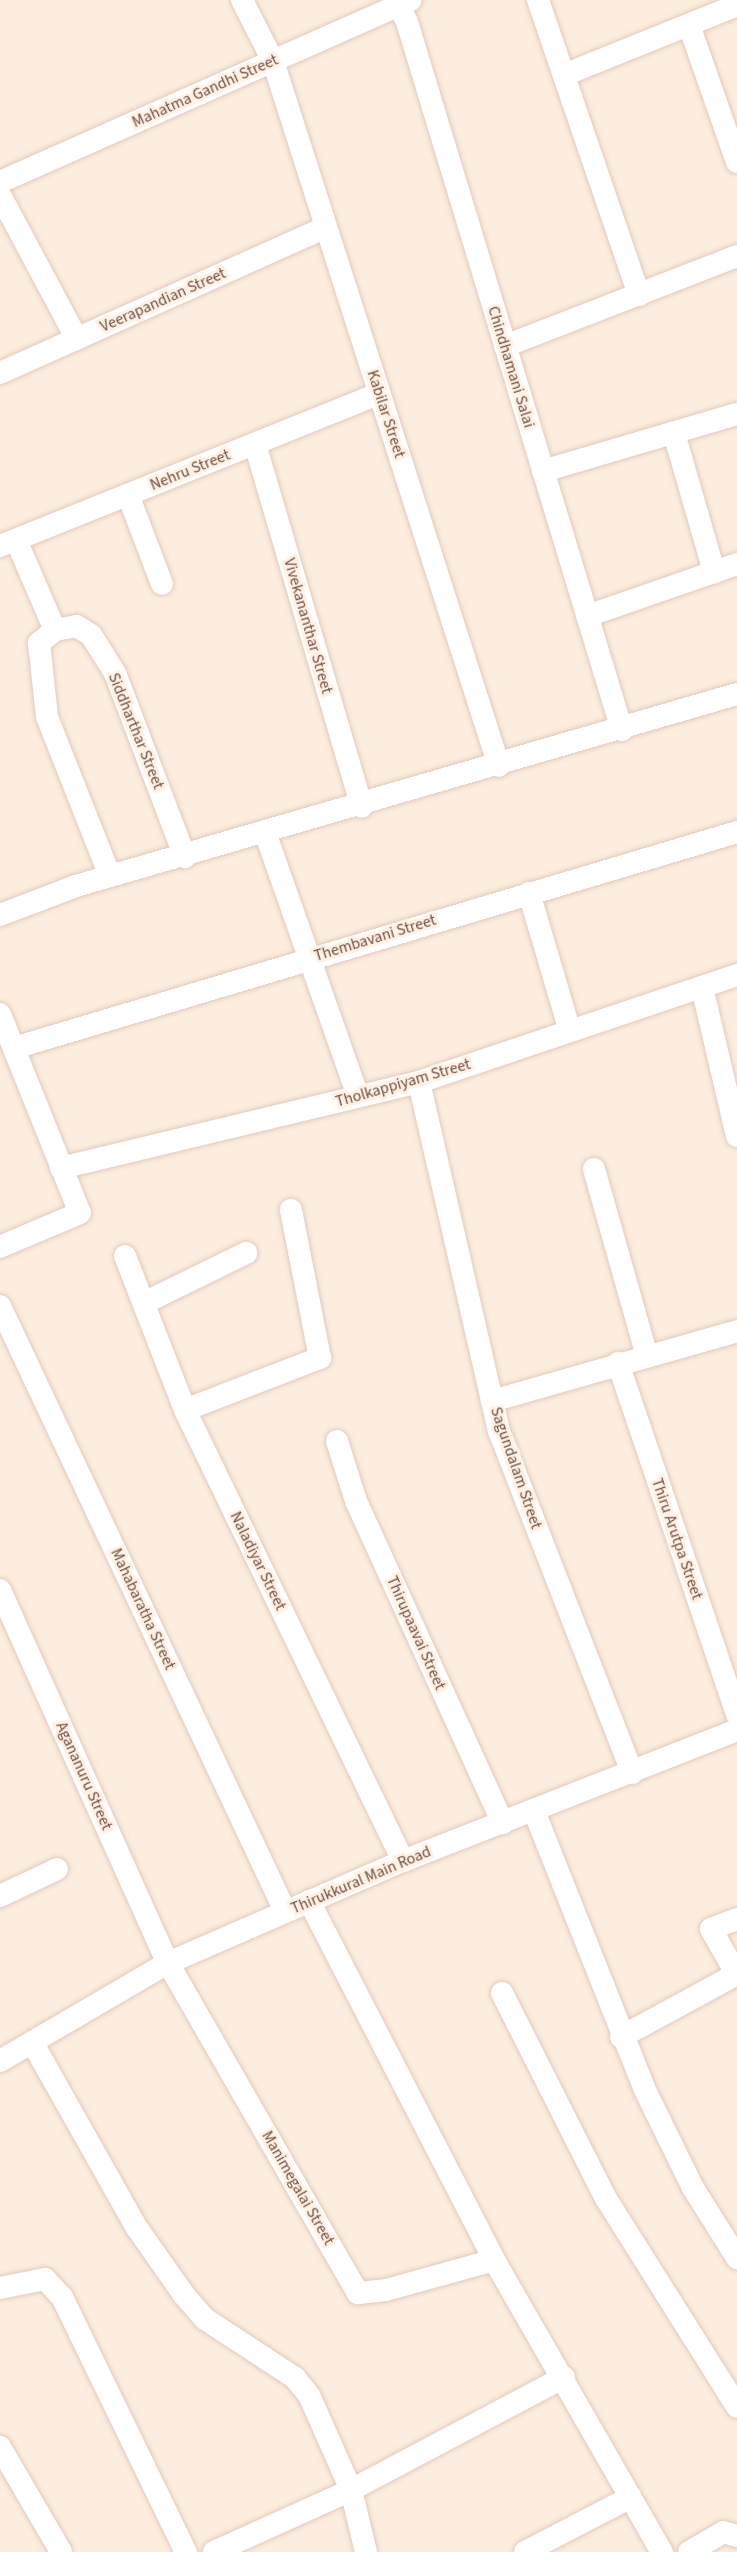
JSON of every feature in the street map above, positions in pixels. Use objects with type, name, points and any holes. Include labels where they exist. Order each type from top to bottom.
[{"type":"street","name":"Kabilar Street","points":[[242,0],[273,61],[499,766]]},
{"type":"street","points":[[538,0],[639,295]]},
{"type":"street","name":"Mahatma Gandhi Street","points":[[0,183],[401,2]]},
{"type":"street","name":"Chindhamani Salai","points":[[401,2],[622,730]]},
{"type":"street","points":[[564,75],[737,5]]},
{"type":"street","points":[[689,25],[737,162]]},
{"type":"street","points":[[0,195],[77,339]]},
{"type":"street","name":"Veerapandian Street","points":[[0,374],[326,227]]},
{"type":"street","points":[[505,346],[737,256]]},
{"type":"street","name":"Nehru Street","points":[[8,543],[380,394]]},
{"type":"street","points":[[543,471],[737,414]]},
{"type":"street","points":[[674,433],[714,572]]},
{"type":"street","name":"Vivekananthar Street","points":[[255,444],[362,807]]},
{"type":"street","points":[[128,495],[162,584]]},
{"type":"street","points":[[8,543],[55,630],[39,643],[47,717],[110,876]]},
{"type":"street","points":[[587,616],[737,564]]},
{"type":"street","name":"Siddharthar Street","points":[[55,630],[77,626],[92,635],[115,673],[185,857]]},
{"type":"street","points":[[0,915],[110,876],[266,835],[737,694]]},
{"type":"street","name":"Thembavani Street","points":[[14,1048],[529,892],[737,832]]},
{"type":"street","points":[[266,835],[358,1096]]},
{"type":"street","points":[[529,892],[570,1031]]},
{"type":"street","name":"Tholkappiyam Street","points":[[62,1168],[418,1082],[737,975]]},
{"type":"street","points":[[702,987],[737,1136]]},
{"type":"street","points":[[0,1014],[80,1213],[0,1247]]},
{"type":"street","name":"Sagundalam Street","points":[[418,1082],[492,1401],[632,1773]]},
{"type":"street","points":[[594,1169],[647,1356]]},
{"type":"street","points":[[185,1410],[320,1358],[291,1210]]},
{"type":"street","points":[[144,1303],[246,1253]]},
{"type":"street","name":"Naladiyar Street","points":[[125,1256],[185,1410],[402,1861]]},
{"type":"street","name":"Mahabaratha Street","points":[[0,1306],[285,1911]]},
{"type":"street","points":[[492,1401],[618,1363],[737,1331]]},
{"type":"street","name":"Thiru Arutpa Street","points":[[618,1363],[737,1714]]},
{"type":"street","name":"Thirupaavai Street","points":[[337,1440],[356,1501],[503,1823]]},
{"type":"street","name":"Agananuru Street","points":[[0,1590],[168,1963]]},
{"type":"street","name":"Thirukkural Main Road","points":[[0,2061],[168,1963],[402,1861],[632,1773],[737,1730]]},
{"type":"street","points":[[534,1811],[621,2037],[693,2188],[737,2258]]},
{"type":"street","points":[[0,1896],[57,1869]]},
{"type":"street","points":[[309,1901],[494,2260],[564,2377],[662,2552]]},
{"type":"street","points":[[621,2037],[737,1975],[711,1929],[737,1919]]},
{"type":"street","name":"Manimegalai Street","points":[[168,1963],[358,2293],[386,2290],[494,2260]]},
{"type":"street","points":[[502,1993],[605,2198],[737,2407]]},
{"type":"street","points":[[32,2042],[137,2228],[177,2286],[205,2319],[295,2378],[323,2419],[351,2490],[366,2552]]},
{"type":"street","points":[[0,2288],[45,2279],[62,2297],[186,2552]]},
{"type":"street","points":[[214,2552],[351,2490],[564,2377]]},
{"type":"street","points":[[0,2447],[61,2552]]},
{"type":"street","points":[[525,2552],[631,2497]]},
{"type":"street","points":[[688,2552],[723,2532],[737,2535]]}]
